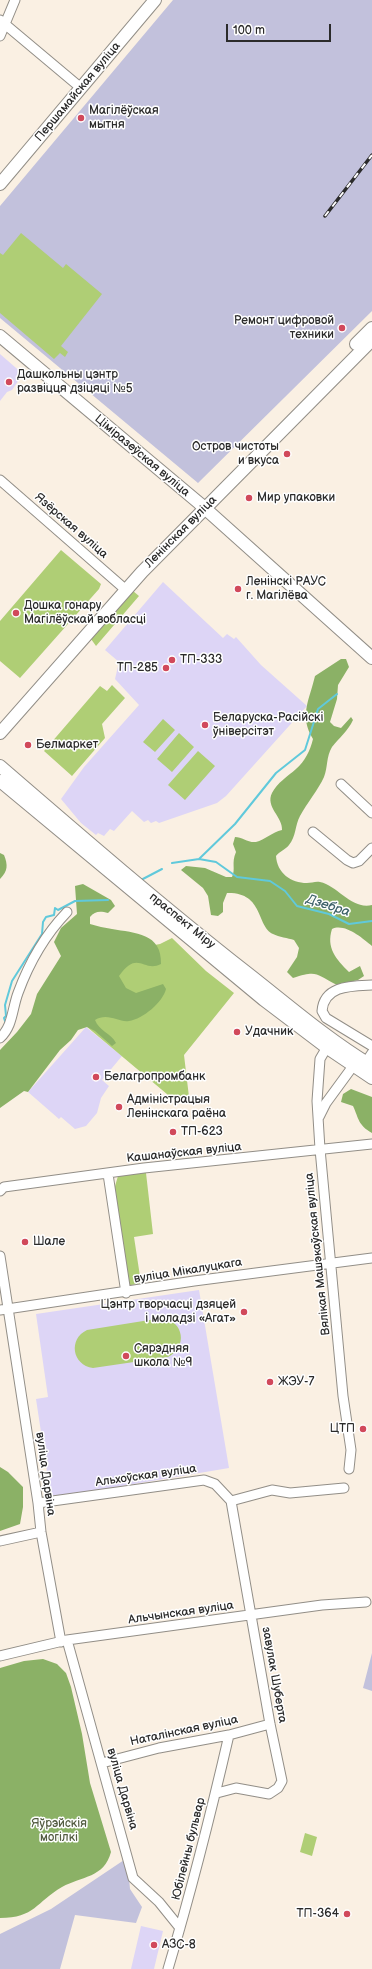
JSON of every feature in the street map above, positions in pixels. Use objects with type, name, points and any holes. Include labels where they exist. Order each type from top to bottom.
[{"type":"main road","name":"Першамайская вуліца","points":[[0,184],[155,0]]},
{"type":"main road","name":"Ленінская вуліца","points":[[0,721],[201,505],[372,328]]},
{"type":"main road","name":"Ціміразеўская вуліца","points":[[0,336],[201,505],[372,658]]},
{"type":"main road","name":"Ленінская вуліца","points":[[201,505],[372,340]]},
{"type":"main road","name":"Ленінская вуліца","points":[[0,733],[124,587]]},
{"type":"main road","name":"праспект Міру","points":[[0,766],[80,842]]},
{"type":"main road","name":"праспект Міру","points":[[0,781],[80,842],[179,925],[329,1044],[365,1061],[372,1078]]},
{"type":"street","points":[[0,36],[3,22],[15,0]]},
{"type":"street","points":[[3,22],[81,88]]},
{"type":"street","name":"Язёрская вуліца","points":[[0,480],[124,587]]},
{"type":"street","points":[[341,784],[372,813]]},
{"type":"street","points":[[313,832],[347,860],[353,863],[359,861],[372,848]]},
{"type":"street","points":[[0,1038],[9,1026],[17,994],[35,955],[53,926],[67,912]]},
{"type":"street","points":[[372,985],[347,987],[331,993],[325,998],[322,1011],[326,1018],[372,1046]]},
{"type":"street","name":"Вялікая Машэкаўская вуліца","points":[[329,1044],[320,1059],[322,1102],[319,1117],[320,1149],[332,1262],[343,1396],[351,1450],[349,1468]]},
{"type":"street","points":[[322,1102],[365,1061]]},
{"type":"street","name":"Кашанаўская вуліца","points":[[0,1191],[4,1187],[194,1163],[372,1144]]},
{"type":"street","points":[[108,1174],[126,1292]]},
{"type":"street","name":"вуліца Дарвіна","points":[[0,1256],[4,1310],[38,1503],[41,1532],[64,1641],[102,1763],[133,1878],[159,1902],[180,1928]]},
{"type":"street","name":"вуліца Мікалуцкага","points":[[4,1310],[194,1281],[372,1258]]},
{"type":"street","name":"Альхоўская вуліца","points":[[38,1503],[204,1480],[215,1484],[231,1500]]},
{"type":"street","points":[[231,1500],[272,1490],[290,1493],[344,1488]]},
{"type":"street","name":"завулак Шуберта","points":[[217,1793],[236,1788],[269,1794],[278,1788],[282,1781],[270,1724],[231,1500]]},
{"type":"street","points":[[0,1541],[41,1532]]},
{"type":"street","name":"Альчынская вуліца","points":[[0,1656],[64,1641],[322,1605],[366,1602]]},
{"type":"street","name":"Наталінская вуліца","points":[[102,1763],[199,1739],[229,1734],[270,1724]]},
{"type":"street","name":"Юбілейны бульвар","points":[[168,1969],[217,1793],[229,1734]]},
{"type":"shaded area","points":[[173,0],[372,0],[372,311],[198,483],[0,318],[0,206]]},
{"type":"shaded area","name":"Дашкольны цэнтр развіцця дзіцяці №5","points":[[0,354],[23,374],[12,390],[7,392],[0,401]]},
{"type":"shaded area","name":"Беларуска-Расійскі ўніверсітэт","points":[[163,582],[223,638],[227,634],[234,639],[236,637],[261,665],[307,706],[226,796],[217,803],[159,823],[156,821],[151,823],[148,820],[144,822],[132,811],[114,831],[110,829],[104,836],[98,833],[96,835],[81,823],[61,799],[84,767],[139,705],[115,679],[119,662],[105,650]]},
{"type":"shaded area","points":[[86,1027],[122,1056],[102,1080],[109,1086],[101,1098],[97,1113],[86,1126],[75,1129],[61,1117],[59,1119],[28,1092]]},
{"type":"shaded area","name":"Сярэдняя школа №9","points":[[199,1290],[229,1468],[51,1498],[36,1399],[48,1397],[36,1314]]},
{"type":"shaded area","points":[[372,1653],[372,1691],[363,1688]]},
{"type":"shaded area","points":[[127,1858],[130,1889],[142,1907],[136,1923],[75,1915],[60,1969],[0,1969],[0,1934],[51,1909]]},
{"type":"shaded area","points":[[141,1926],[163,1931],[154,1969],[131,1969]]},
{"type":"green space","points":[[21,233],[63,268],[66,264],[102,294],[61,346],[68,352],[65,357],[60,353],[54,359],[0,313],[0,253],[3,255]]},
{"type":"green space","points":[[61,550],[101,584],[99,589],[20,678],[0,661],[0,621]]},
{"type":"green space","points":[[133,591],[139,596],[96,646],[91,639]]},
{"type":"green space","points":[[341,659],[346,659],[349,667],[338,685],[337,699],[330,722],[334,726],[341,728],[351,717],[353,720],[349,728],[332,747],[324,777],[300,816],[291,842],[276,856],[282,872],[290,879],[301,883],[320,882],[327,884],[358,904],[365,906],[372,905],[372,946],[353,932],[342,928],[332,929],[330,942],[336,958],[349,972],[360,966],[364,976],[358,980],[337,985],[316,974],[307,974],[293,978],[287,972],[297,957],[299,948],[294,940],[275,935],[268,930],[253,903],[239,894],[227,893],[223,903],[223,912],[218,916],[211,915],[208,896],[203,888],[181,870],[186,866],[205,868],[226,877],[232,877],[236,852],[233,844],[235,837],[250,842],[256,842],[282,830],[282,825],[272,807],[270,798],[274,789],[302,763],[310,748],[313,739],[307,723],[306,708],[315,676]]},
{"type":"green space","points":[[112,685],[125,698],[102,724],[105,738],[72,776],[44,751],[100,686],[107,691]]},
{"type":"green space","points":[[163,719],[175,730],[155,752],[143,742]]},
{"type":"green space","points":[[179,733],[194,747],[172,772],[157,759]]},
{"type":"green space","points":[[198,751],[215,766],[185,800],[168,785]]},
{"type":"green space","points":[[0,853],[4,855],[7,865],[5,873],[0,879]]},
{"type":"green space","points":[[83,884],[111,900],[115,906],[108,913],[100,912],[94,914],[90,917],[90,924],[146,936],[157,946],[161,964],[150,966],[140,963],[131,964],[119,976],[126,988],[136,993],[163,984],[166,989],[161,999],[152,1009],[134,1020],[125,1021],[104,1017],[95,1020],[99,1027],[116,1043],[112,1046],[95,1031],[87,1027],[78,1030],[71,1040],[60,1050],[28,1092],[24,1091],[0,1108],[0,1050],[31,1014],[37,994],[61,956],[54,942],[61,928],[77,914],[75,886]]},
{"type":"green space","points":[[172,938],[206,971],[234,993],[184,1055],[189,1097],[174,1100],[74,1016],[138,948],[160,944]]},
{"type":"green space","points":[[351,1089],[372,1097],[372,1133],[361,1124],[353,1106],[341,1102],[343,1094]]},
{"type":"green space","points":[[146,1173],[153,1234],[134,1237],[141,1283],[127,1286],[113,1193],[118,1176]]},
{"type":"green space","points":[[162,1318],[175,1324],[181,1335],[179,1347],[168,1357],[93,1368],[86,1366],[77,1357],[75,1345],[77,1339],[87,1330]]},
{"type":"green space","points":[[0,1467],[8,1472],[23,1487],[23,1507],[20,1524],[0,1531]]},
{"type":"green space","name":"Яўрэйскія могілкі","points":[[43,1659],[57,1664],[66,1673],[71,1687],[82,1734],[90,1783],[111,1852],[108,1861],[98,1872],[62,1887],[28,1912],[12,1917],[0,1918],[0,1668],[24,1661]]},
{"type":"green space","points":[[305,1833],[317,1837],[312,1856],[300,1852]]},
{"type":"waterway","points":[[199,859],[235,824],[276,773],[305,750],[318,709],[337,694]]},
{"type":"waterway","name":"Дзебра","points":[[172,863],[199,859],[216,862],[237,877],[270,881],[285,891],[297,906],[329,914],[349,924],[372,921]]},
{"type":"waterway","name":"Дзебра","points":[[141,880],[162,869]]},
{"type":"waterway","name":"Дзебра","points":[[6,1024],[4,1018],[6,1016],[5,1005],[12,981],[42,934],[43,922],[46,917],[54,915],[55,908],[58,910],[75,901],[108,900]]},
{"type":"railway","points":[[325,216],[372,155]]},
{"type":"place","name":"Магілёўская мытня","points":[[81,118]]},
{"type":"place","name":"Ремонт цифровой техники","points":[[342,328]]},
{"type":"place","name":"Дашкольны цэнтр развіцця дзіцяці №5","points":[[9,382]]},
{"type":"place","name":"Остров чистоты и вкуса","points":[[287,454]]},
{"type":"place","name":"Мир упаковки","points":[[249,498]]},
{"type":"place","name":"Ленінскі РАУС г. Магілёва","points":[[238,589]]},
{"type":"place","name":"Дошка гонару Магілёўскай вобласці","points":[[16,613]]},
{"type":"place","name":"ТП-333","points":[[172,660]]},
{"type":"place","name":"ТП-285","points":[[166,668]]},
{"type":"place","name":"Беларуска-Расійскі ўніверсітэт","points":[[205,725]]},
{"type":"place","name":"Белмаркет","points":[[28,745]]},
{"type":"place","name":"Удачник","points":[[237,1032]]},
{"type":"place","name":"Белагропромбанк","points":[[96,1077]]},
{"type":"place","name":"Адміністрацыя Ленінскага раёна","points":[[119,1107]]},
{"type":"place","name":"ТП-623","points":[[173,1132]]},
{"type":"place","name":"Шале","points":[[25,1242]]},
{"type":"place","name":"Цэнтр творчасці дзяцей і моладзі «Агат»","points":[[244,1312]]},
{"type":"place","name":"Сярэдняя школа №9","points":[[126,1356]]},
{"type":"place","name":"ЖЭУ-7","points":[[270,1382]]},
{"type":"place","name":"ЦТП","points":[[363,1429]]},
{"type":"place","name":"ТП-364","points":[[347,1914]]},
{"type":"place","name":"АЗС-8","points":[[154,1945]]}]
